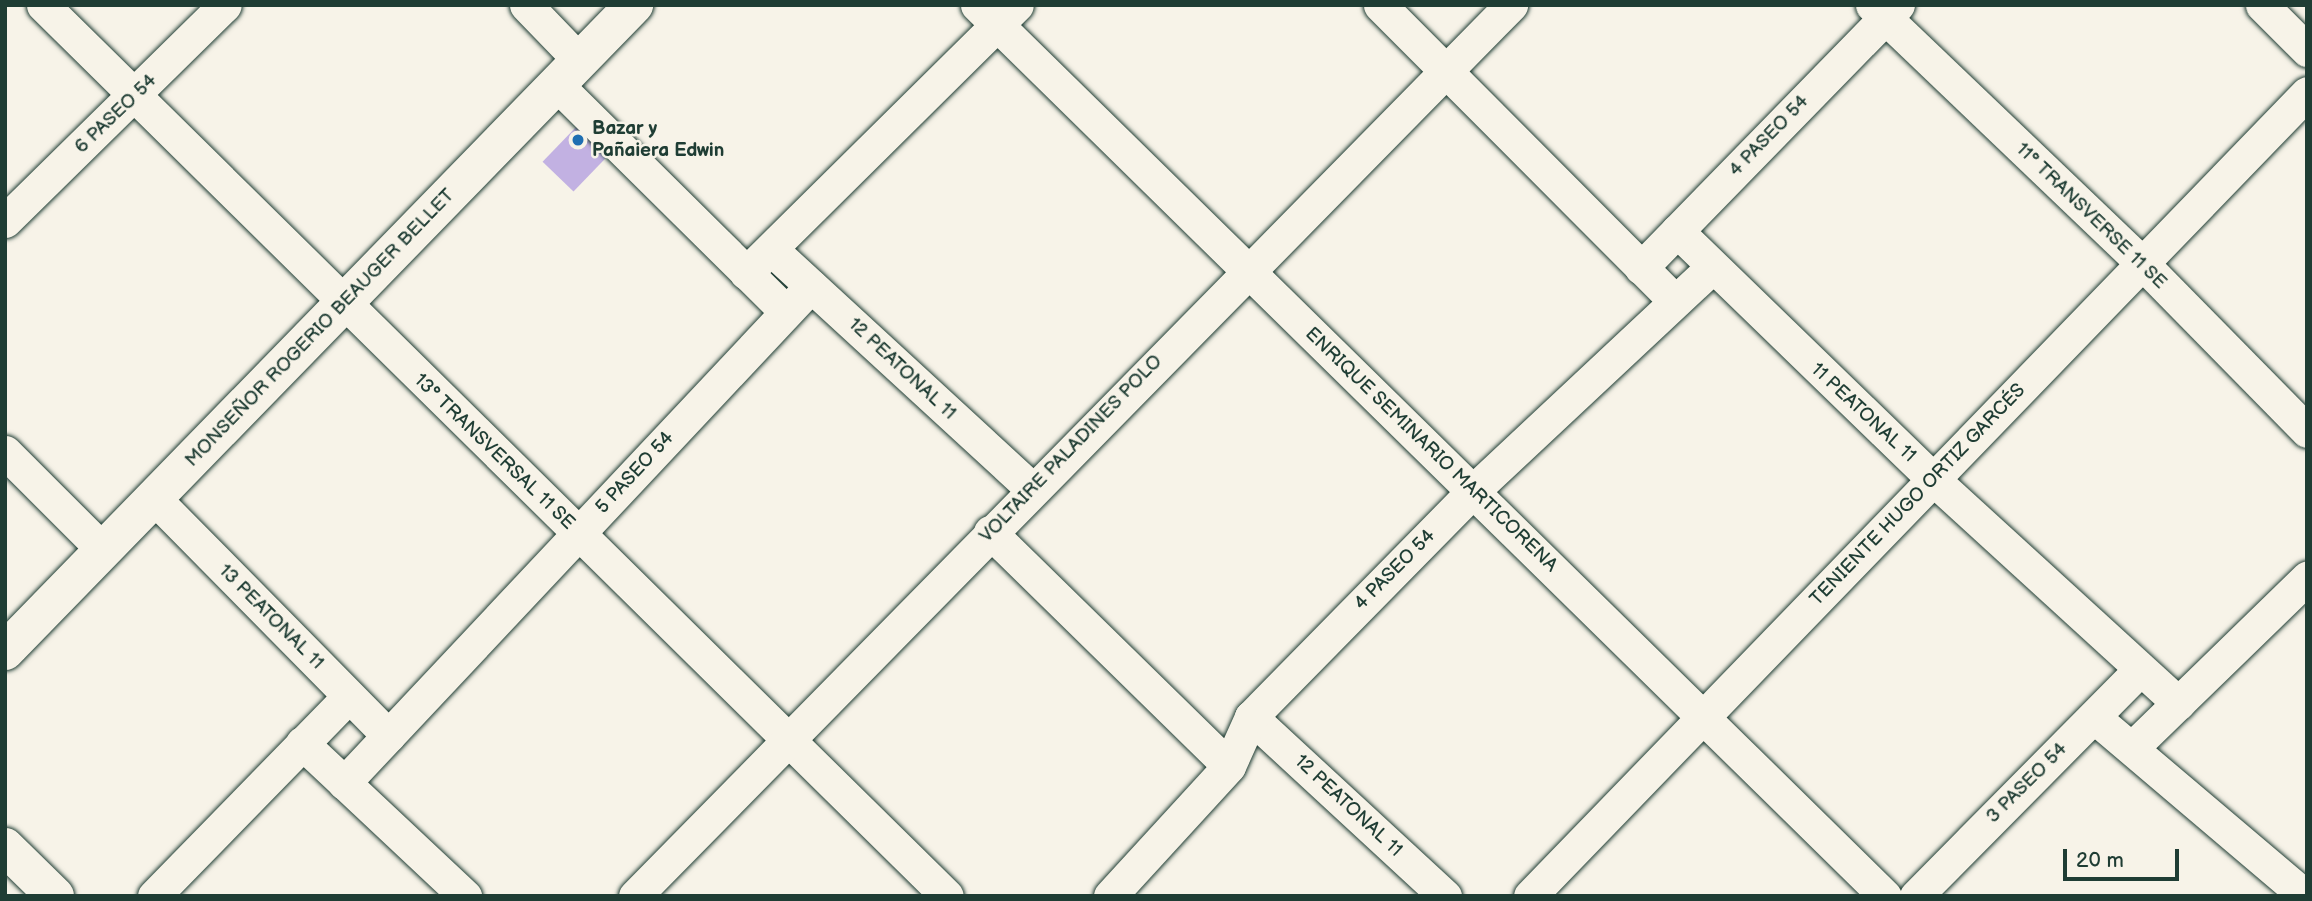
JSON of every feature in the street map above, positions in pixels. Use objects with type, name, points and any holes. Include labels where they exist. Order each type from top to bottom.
[{"type":"street","name":"13° TRANSVERSAL 11 SE","points":[[43,5],[136,94],[343,304],[947,896]]},
{"type":"street","name":"6 PASEO 54","points":[[5,221],[225,5]]},
{"type":"street","points":[[526,5],[568,73],[746,273],[786,312]]},
{"type":"street","name":"MONSEÑOR ROGERIO BEAUGER BELLET","points":[[5,650],[634,5]]},
{"type":"street","points":[[1380,5],[1675,301]]},
{"type":"street","name":"VOLTAIRE PALADINES POLO","points":[[635,896],[1246,270],[1511,5]]},
{"type":"street","points":[[2262,5],[2307,50]]},
{"type":"street","name":"4 PASEO 54","points":[[1641,268],[1885,10]]},
{"type":"street","name":"11° TRANSVERSE 11 SE","points":[[1885,10],[2143,264],[2307,431]]},
{"type":"street","points":[[746,273],[997,12]]},
{"type":"street","name":"ENRIQUE SEMINARIO MARTICORENA","points":[[997,12],[1246,270],[1885,896]]},
{"type":"street","name":"TENIENTE HUGO ORTIZ GARCÉS","points":[[1530,896],[1701,716],[1934,480],[2307,93]]},
{"type":"street","name":"11 PEATONAL 11","points":[[1677,231],[1710,269],[1934,480],[2178,703]]},
{"type":"street","name":"12 PEATONAL 11","points":[[771,249],[1032,489]]},
{"type":"street","name":"4 PASEO 54","points":[[1110,896],[1229,766],[1251,717],[1473,491],[1710,269]]},
{"type":"street","name":"5 PASEO 54","points":[[344,783],[811,286]]},
{"type":"street","points":[[5,452],[103,550]]},
{"type":"street","name":"13 PEATONAL 11","points":[[154,498],[389,736]]},
{"type":"street","points":[[990,532],[1229,766]]},
{"type":"street","points":[[2133,747],[2307,578]]},
{"type":"street","name":"3 PASEO 54","points":[[1916,896],[2140,671]]},
{"type":"street","points":[[154,896],[349,695]]},
{"type":"street","name":"12 PEATONAL 11","points":[[1251,717],[1445,896]]},
{"type":"street","points":[[2094,717],[2133,747],[2305,896]]},
{"type":"street","points":[[302,743],[465,896]]},
{"type":"street","points":[[5,847],[55,896]]},
{"type":"building","points":[[578,125],[609,155],[574,192],[543,162]]},
{"type":"place","name":"Bazar y Pañaiera Edwin","points":[[578,140]]}]
